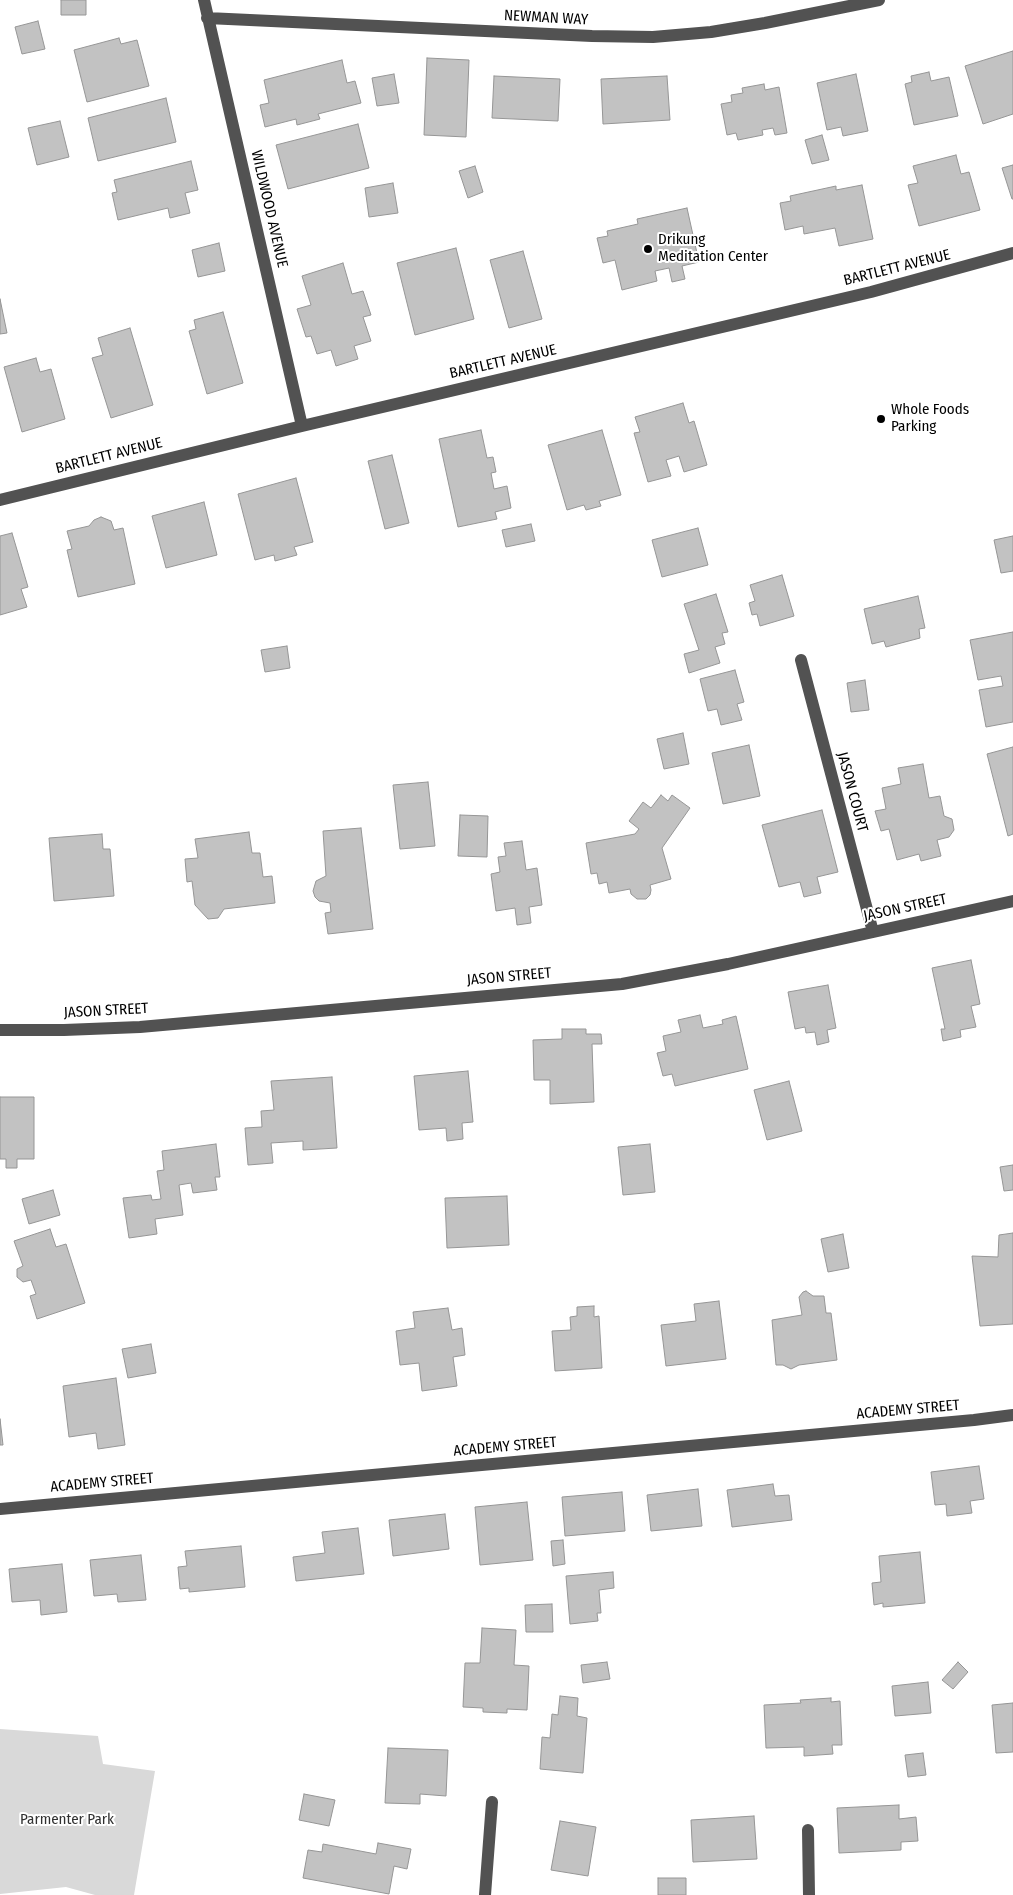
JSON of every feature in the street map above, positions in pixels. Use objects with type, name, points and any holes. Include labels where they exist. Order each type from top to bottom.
[{"type":"street","name":"WILDWOOD AVENUE","points":[[204,0],[302,426]]},
{"type":"street","name":"NEWMAN WAY","points":[[208,18],[582,36],[653,36],[711,32],[879,0]]},
{"type":"street","name":"BARTLETT AVENUE","points":[[0,500],[302,426],[871,292],[1013,253]]},
{"type":"street","name":"JASON COURT","points":[[801,660],[873,932]]},
{"type":"street","name":"JASON STREET","points":[[0,1030],[140,1027],[622,984],[728,964],[1013,901]]},
{"type":"street","name":"ACADEMY STREET","points":[[0,1509],[1013,1415]]},
{"type":"street","points":[[485,1895],[492,1802]]},
{"type":"street","points":[[808,1830],[810,1895]]},
{"type":"green space","name":"Parmenter Park","points":[[0,1729],[98,1736],[103,1764],[155,1771],[134,1895],[95,1895],[66,1887],[0,1894]]},
{"type":"building","points":[[61,0],[86,0],[86,15],[61,15]]},
{"type":"building","points":[[38,21],[45,49],[22,54],[15,27]]},
{"type":"building","points":[[119,38],[121,44],[137,40],[149,86],[87,102],[74,50]]},
{"type":"building","points":[[1013,51],[1013,114],[983,124],[965,66]]},
{"type":"building","points":[[427,58],[469,60],[466,137],[424,135]]},
{"type":"building","points":[[342,60],[347,83],[355,81],[361,103],[318,114],[320,119],[297,125],[296,119],[265,127],[260,105],[269,103],[264,80]]},
{"type":"building","points":[[929,72],[931,81],[949,77],[958,116],[914,125],[905,84],[912,82],[911,76]]},
{"type":"building","points":[[394,74],[399,103],[377,106],[372,78]]},
{"type":"building","points":[[856,74],[868,131],[843,136],[841,127],[827,130],[817,83]]},
{"type":"building","points":[[494,76],[560,79],[558,121],[492,118]]},
{"type":"building","points":[[667,76],[670,120],[603,124],[601,79]]},
{"type":"building","points":[[764,84],[765,90],[779,87],[787,133],[775,135],[773,128],[762,130],[763,135],[738,140],[736,133],[727,135],[721,104],[732,102],[731,95],[743,93],[742,88]]},
{"type":"building","points":[[166,98],[176,142],[98,161],[88,118]]},
{"type":"building","points":[[60,121],[69,157],[37,165],[28,128]]},
{"type":"building","points":[[358,124],[369,168],[288,189],[276,145]]},
{"type":"building","points":[[822,135],[829,160],[812,164],[805,140]]},
{"type":"building","points":[[956,155],[961,174],[969,172],[980,210],[919,226],[908,185],[918,183],[913,166]]},
{"type":"building","points":[[191,161],[198,190],[185,193],[190,213],[170,218],[168,208],[118,220],[112,193],[117,192],[114,180]]},
{"type":"building","points":[[1013,165],[1013,199],[1012,199],[1002,168]]},
{"type":"building","points":[[475,166],[483,192],[468,198],[459,171]]},
{"type":"building","points":[[393,183],[398,213],[369,217],[365,188]]},
{"type":"building","points":[[862,185],[873,239],[839,246],[835,228],[804,234],[803,226],[785,230],[780,203],[791,201],[790,196],[836,186],[836,190]]},
{"type":"building","name":"Drikung Meditation Center","points":[[687,208],[699,262],[682,266],[685,279],[672,282],[669,268],[655,271],[657,281],[622,290],[615,260],[603,263],[597,238],[608,236],[607,231],[638,224],[637,219]]},
{"type":"building","points":[[219,243],[225,271],[198,277],[192,250]]},
{"type":"building","points":[[456,248],[474,319],[415,335],[397,263]]},
{"type":"building","points":[[523,251],[542,319],[509,328],[490,260]]},
{"type":"building","points":[[343,263],[352,294],[363,291],[371,315],[363,317],[371,341],[354,346],[358,359],[336,366],[331,350],[317,354],[311,336],[306,337],[297,309],[311,305],[302,276]]},
{"type":"building","points":[[0,299],[7,333],[0,334]]},
{"type":"building","points":[[223,312],[243,383],[207,394],[189,331],[196,329],[194,320]]},
{"type":"building","points":[[130,328],[153,405],[111,418],[92,358],[103,355],[98,338]]},
{"type":"building","points":[[36,358],[40,372],[51,369],[65,419],[22,432],[4,367]]},
{"type":"building","points":[[683,403],[689,423],[694,421],[707,465],[684,472],[679,456],[666,460],[671,476],[648,482],[634,433],[640,432],[635,417]]},
{"type":"building","points":[[481,430],[487,458],[493,457],[496,472],[491,473],[494,489],[507,486],[511,508],[495,512],[497,519],[458,527],[439,439]]},
{"type":"building","points":[[602,430],[621,495],[599,501],[601,506],[586,510],[584,505],[567,510],[548,445]]},
{"type":"building","points":[[392,455],[409,523],[385,529],[368,461]]},
{"type":"building","points":[[296,478],[313,542],[294,547],[297,555],[275,561],[274,555],[255,560],[238,494]]},
{"type":"building","points":[[204,502],[217,555],[166,568],[152,516]]},
{"type":"building","points":[[101,517],[111,521],[114,530],[123,528],[135,584],[78,597],[67,550],[72,549],[67,531],[89,526],[94,520]]},
{"type":"building","points":[[531,524],[535,541],[506,547],[502,530]]},
{"type":"building","points":[[698,528],[708,565],[662,577],[652,540]]},
{"type":"building","points":[[12,533],[28,587],[21,589],[27,607],[0,615],[0,536]]},
{"type":"building","points":[[1013,536],[1013,571],[1001,573],[994,540]]},
{"type":"building","points":[[782,575],[794,616],[760,626],[757,614],[752,615],[749,603],[755,601],[750,585]]},
{"type":"building","points":[[716,594],[728,632],[722,633],[725,644],[715,647],[720,663],[689,673],[684,654],[699,650],[684,604]]},
{"type":"building","points":[[918,596],[925,628],[919,629],[920,638],[886,647],[884,641],[872,644],[864,609]]},
{"type":"building","points":[[1013,632],[1013,722],[986,727],[979,690],[1003,686],[1001,676],[978,680],[970,640]]},
{"type":"building","points":[[287,646],[290,668],[265,672],[261,650]]},
{"type":"building","points":[[735,670],[744,702],[737,704],[742,720],[721,725],[717,709],[708,711],[700,679]]},
{"type":"building","points":[[865,680],[869,710],[851,712],[847,683]]},
{"type":"building","points":[[683,733],[689,764],[664,769],[657,739]]},
{"type":"building","points":[[749,745],[760,796],[723,804],[712,753]]},
{"type":"building","points":[[1013,747],[1013,834],[1008,836],[987,754]]},
{"type":"building","points":[[923,764],[929,798],[940,796],[944,816],[952,819],[954,830],[949,837],[937,840],[941,856],[921,861],[919,854],[897,860],[889,829],[881,831],[875,811],[886,809],[882,788],[901,784],[898,768]]},
{"type":"building","points":[[428,782],[435,846],[400,849],[393,785]]},
{"type":"building","points":[[661,795],[668,801],[672,795],[690,808],[662,848],[671,879],[650,885],[650,895],[646,899],[637,899],[631,894],[630,889],[609,893],[607,882],[599,884],[597,873],[591,874],[586,843],[635,834],[639,829],[629,821],[643,802],[651,808]]},
{"type":"building","points":[[822,810],[838,872],[817,877],[821,893],[804,897],[800,882],[779,887],[762,825]]},
{"type":"building","points":[[460,815],[488,816],[487,857],[458,856]]},
{"type":"building","points":[[361,828],[373,929],[328,934],[325,913],[331,912],[330,903],[319,901],[313,891],[316,881],[326,876],[323,831]]},
{"type":"building","points":[[249,832],[252,853],[260,853],[263,877],[272,876],[275,903],[224,909],[218,918],[208,919],[195,905],[192,881],[187,882],[185,859],[198,858],[195,839]]},
{"type":"building","points":[[102,834],[103,849],[110,849],[114,896],[54,901],[49,838]]},
{"type":"building","points":[[522,841],[526,870],[537,868],[542,905],[529,907],[531,923],[517,925],[515,908],[496,911],[491,874],[500,872],[498,857],[506,856],[504,843]]},
{"type":"building","points":[[971,960],[980,1004],[971,1006],[976,1027],[960,1030],[961,1037],[943,1041],[941,1029],[945,1029],[932,968]]},
{"type":"building","points":[[828,985],[836,1028],[827,1030],[829,1042],[817,1045],[815,1032],[806,1033],[805,1027],[795,1029],[788,992]]},
{"type":"building","points":[[700,1015],[703,1028],[723,1024],[722,1020],[736,1016],[748,1069],[675,1086],[672,1074],[663,1076],[657,1053],[666,1051],[663,1036],[681,1032],[678,1020]]},
{"type":"building","points":[[562,1029],[586,1029],[586,1034],[601,1034],[602,1044],[592,1044],[594,1102],[550,1104],[550,1080],[534,1080],[533,1040],[562,1039]]},
{"type":"building","points":[[468,1071],[473,1122],[462,1123],[463,1139],[447,1141],[446,1128],[419,1130],[414,1076]]},
{"type":"building","points":[[332,1077],[337,1148],[303,1150],[303,1141],[271,1143],[273,1163],[248,1165],[245,1128],[262,1127],[261,1111],[274,1110],[271,1081]]},
{"type":"building","points":[[789,1081],[802,1131],[767,1140],[754,1090]]},
{"type":"building","points":[[0,1097],[34,1097],[34,1159],[17,1159],[17,1168],[6,1168],[6,1159],[0,1159]]},
{"type":"building","points":[[216,1144],[220,1177],[215,1177],[217,1190],[193,1193],[191,1183],[179,1185],[183,1215],[155,1219],[157,1234],[129,1238],[123,1198],[151,1195],[152,1200],[161,1199],[157,1171],[164,1170],[162,1151]]},
{"type":"building","points":[[650,1144],[655,1192],[623,1195],[618,1147]]},
{"type":"building","points":[[1013,1165],[1013,1190],[1004,1191],[1000,1167]]},
{"type":"building","points":[[53,1190],[60,1215],[29,1224],[22,1199]]},
{"type":"building","points":[[507,1196],[509,1245],[447,1248],[445,1198]]},
{"type":"building","points":[[50,1229],[56,1247],[66,1244],[85,1303],[37,1319],[30,1296],[36,1294],[31,1280],[23,1282],[17,1277],[17,1269],[23,1266],[14,1241]]},
{"type":"building","points":[[1013,1233],[1013,1324],[980,1326],[972,1256],[998,1257],[999,1235]]},
{"type":"building","points":[[843,1234],[849,1268],[828,1272],[821,1239]]},
{"type":"building","points":[[806,1291],[813,1296],[824,1296],[826,1313],[831,1313],[837,1360],[799,1365],[791,1369],[783,1365],[776,1365],[772,1320],[802,1315],[799,1297]]},
{"type":"building","points":[[719,1301],[726,1359],[666,1366],[661,1325],[696,1321],[694,1304]]},
{"type":"building","points":[[594,1306],[594,1317],[599,1316],[602,1368],[555,1371],[552,1331],[571,1330],[570,1317],[577,1316],[577,1307]]},
{"type":"building","points":[[448,1308],[452,1330],[462,1328],[465,1355],[453,1357],[457,1386],[422,1391],[419,1363],[400,1365],[396,1331],[415,1328],[413,1312]]},
{"type":"building","points":[[151,1344],[156,1373],[128,1378],[122,1349]]},
{"type":"building","points":[[116,1378],[125,1445],[98,1449],[96,1433],[69,1437],[63,1386]]},
{"type":"building","points":[[0,1419],[3,1445],[0,1445]]},
{"type":"building","points":[[979,1466],[984,1499],[970,1501],[972,1513],[947,1516],[946,1504],[935,1505],[931,1472]]},
{"type":"building","points":[[773,1484],[775,1496],[789,1495],[792,1520],[732,1527],[727,1490]]},
{"type":"building","points":[[698,1489],[702,1526],[651,1531],[647,1495]]},
{"type":"building","points":[[622,1492],[625,1531],[565,1536],[562,1497]]},
{"type":"building","points":[[527,1502],[533,1560],[480,1565],[475,1507]]},
{"type":"building","points":[[445,1514],[449,1549],[393,1556],[389,1520]]},
{"type":"building","points":[[358,1528],[364,1574],[296,1581],[293,1557],[325,1553],[322,1532]]},
{"type":"building","points":[[563,1540],[565,1564],[553,1566],[551,1541]]},
{"type":"building","points":[[241,1546],[245,1587],[189,1592],[189,1588],[180,1589],[178,1567],[187,1566],[185,1551]]},
{"type":"building","points":[[920,1552],[925,1603],[883,1607],[883,1603],[874,1605],[872,1583],[881,1582],[879,1556]]},
{"type":"building","points":[[141,1555],[146,1600],[118,1602],[117,1594],[94,1596],[90,1560]]},
{"type":"building","points":[[62,1564],[67,1612],[41,1615],[40,1600],[12,1602],[9,1569]]},
{"type":"building","points":[[613,1572],[614,1588],[599,1590],[601,1613],[597,1613],[598,1621],[570,1624],[566,1576]]},
{"type":"building","points":[[552,1604],[553,1632],[526,1632],[525,1605]]},
{"type":"building","points":[[482,1628],[516,1630],[514,1665],[529,1666],[527,1710],[507,1709],[507,1713],[483,1712],[483,1708],[463,1707],[465,1663],[480,1663]]},
{"type":"building","points":[[607,1662],[610,1679],[583,1683],[581,1665]]},
{"type":"building","points":[[958,1662],[968,1672],[953,1689],[942,1680]]},
{"type":"building","points":[[928,1682],[931,1713],[895,1716],[892,1686]]},
{"type":"building","points":[[560,1696],[578,1698],[577,1716],[587,1718],[583,1773],[540,1769],[542,1737],[550,1738],[552,1714],[558,1715]]},
{"type":"building","points":[[831,1698],[831,1702],[840,1701],[842,1745],[832,1745],[833,1754],[804,1756],[804,1747],[766,1748],[764,1705],[801,1703],[800,1700]]},
{"type":"building","points":[[1013,1703],[1013,1752],[996,1753],[992,1705]]},
{"type":"building","points":[[388,1748],[448,1750],[446,1796],[420,1794],[420,1804],[385,1803]]},
{"type":"building","points":[[923,1753],[926,1775],[908,1777],[905,1755]]},
{"type":"building","points":[[304,1794],[335,1800],[329,1826],[299,1820]]},
{"type":"building","points":[[899,1805],[899,1819],[916,1817],[918,1841],[901,1842],[901,1850],[839,1853],[837,1808]]},
{"type":"building","points":[[754,1816],[757,1859],[693,1862],[691,1820]]},
{"type":"building","points":[[560,1821],[596,1827],[588,1876],[551,1870]]},
{"type":"building","points":[[378,1843],[411,1849],[407,1869],[394,1866],[389,1894],[303,1878],[308,1850],[322,1852],[323,1844],[376,1854]]},
{"type":"building","points":[[658,1878],[686,1878],[686,1895],[658,1895]]},
{"type":"place","name":"Drikung Meditation Center","points":[[648,249]]},
{"type":"place","name":"Whole Foods Parking","points":[[881,419]]}]
